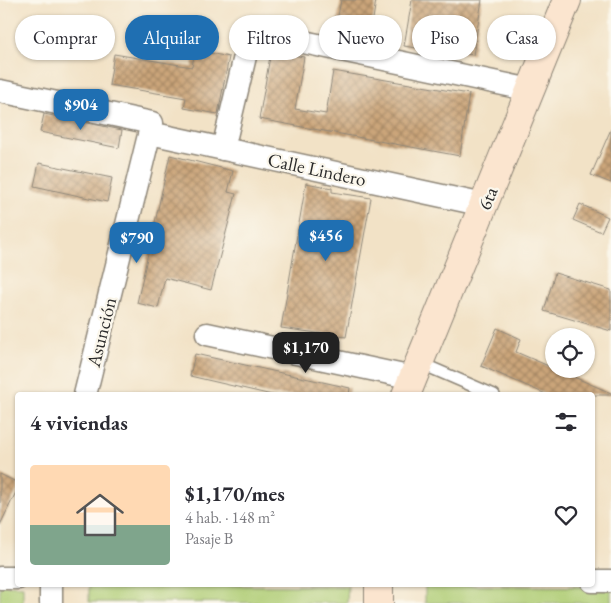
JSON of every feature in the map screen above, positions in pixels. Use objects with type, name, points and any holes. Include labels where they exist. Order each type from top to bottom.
[{"type":"main road","name":"6ta","points":[[413,379],[567,0]]},
{"type":"main road","points":[[379,587],[379,603]]},
{"type":"street","points":[[223,149],[251,31],[531,90]]},
{"type":"street","name":"Calle Lindero","points":[[0,91],[151,128],[223,149],[484,205]]},
{"type":"street","name":"Asunción","points":[[86,392],[151,128]]},
{"type":"street","points":[[207,334],[413,379]]},
{"type":"street","points":[[0,578],[15,578]]},
{"type":"street","points":[[595,581],[611,581]]},
{"type":"street","points":[[51,587],[51,603]]},
{"type":"lane","points":[[413,379],[479,392]]},
{"type":"green space","points":[[0,585],[23,587],[23,603],[0,603]]},
{"type":"green space","points":[[89,587],[348,587],[347,603],[89,602]]},
{"type":"green space","points":[[425,587],[611,587],[611,603],[425,603]]},
{"type":"building","points":[[341,0],[376,0],[374,15],[338,15]]},
{"type":"building","points":[[412,0],[482,0],[477,31],[477,15],[412,15],[412,47],[404,46]]},
{"type":"building","points":[[115,54],[125,56],[125,60],[150,60],[192,67],[193,60],[219,60],[219,55],[229,57],[218,114],[184,108],[186,98],[109,85]]},
{"type":"building","points":[[269,60],[303,60],[295,109],[326,114],[333,71],[469,94],[460,156],[259,119]]},
{"type":"building","points":[[44,114],[122,130],[119,148],[40,132]]},
{"type":"building","points":[[611,129],[611,183],[591,175]]},
{"type":"building","points":[[170,155],[233,171],[228,192],[236,194],[211,290],[165,278],[158,308],[137,303]]},
{"type":"building","points":[[39,163],[112,178],[107,202],[34,186]]},
{"type":"building","points":[[306,183],[332,188],[332,192],[371,198],[346,337],[281,328]]},
{"type":"building","points":[[580,204],[608,217],[601,232],[573,220]]},
{"type":"building","points":[[555,273],[611,290],[611,331],[544,311]]},
{"type":"building","points":[[497,328],[521,339],[516,352],[545,365],[545,378],[576,378],[611,393],[611,395],[595,395],[595,392],[541,392],[481,366]]},
{"type":"building","points":[[195,354],[350,388],[349,392],[259,392],[190,376]]},
{"type":"building","points":[[0,474],[15,482],[15,494],[0,525]]}]
